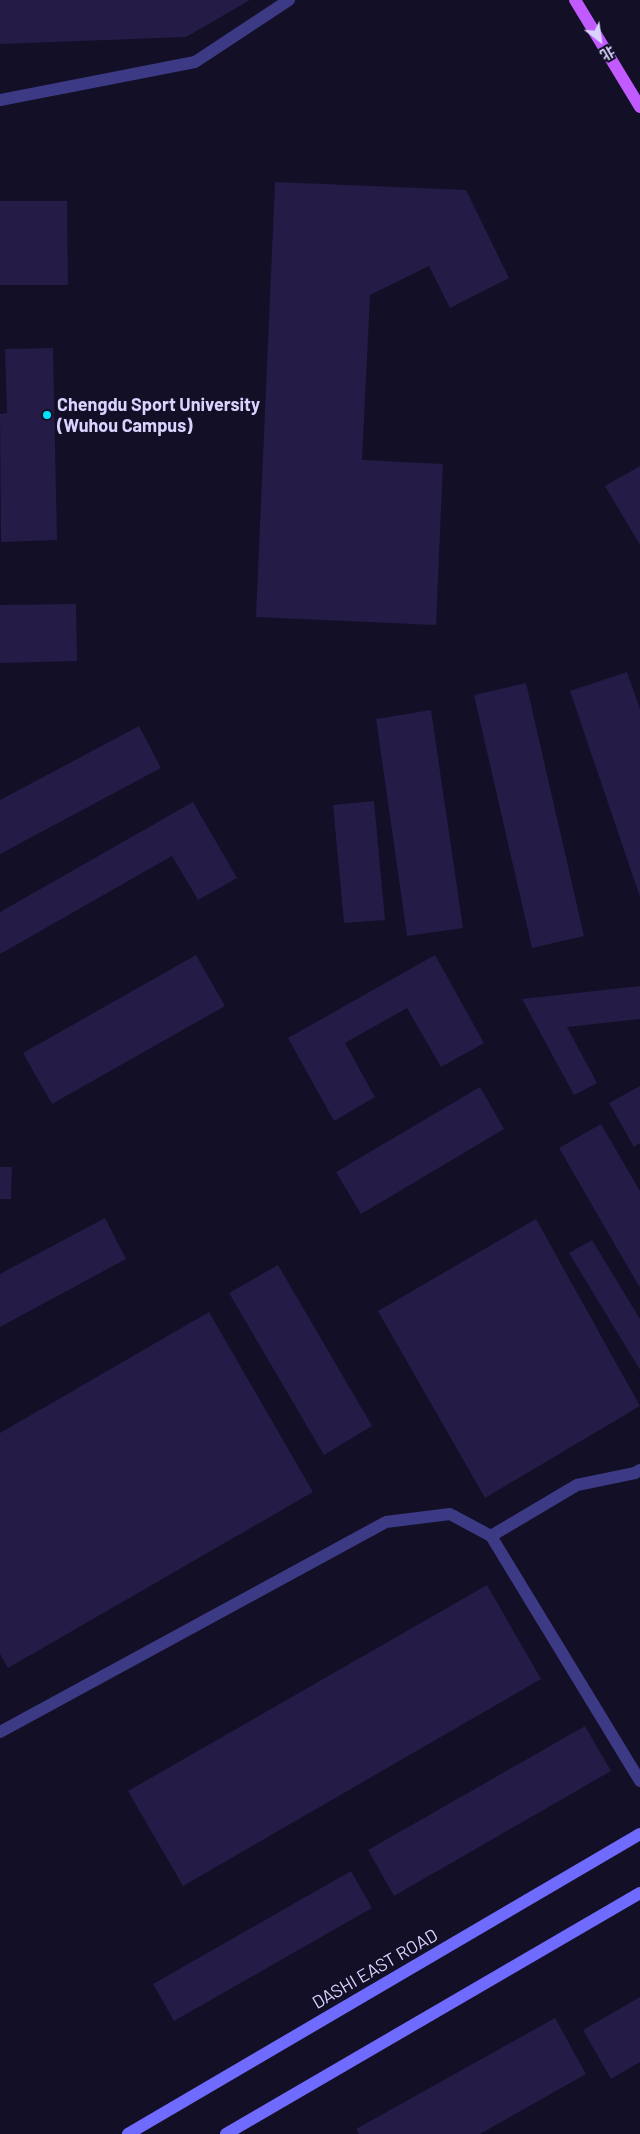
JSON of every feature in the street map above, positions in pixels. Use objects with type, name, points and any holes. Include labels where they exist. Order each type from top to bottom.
[{"type":"main road","points":[[575,0],[640,106]]},
{"type":"main road","name":"DASHI EAST ROAD","points":[[128,2134],[640,1834]]},
{"type":"main road","points":[[226,2134],[640,1893]]},
{"type":"lane","points":[[0,100],[195,62],[289,0]]},
{"type":"lane","points":[[491,1536],[577,1485],[635,1473],[640,1470]]},
{"type":"lane","points":[[0,1732],[386,1522],[450,1514],[491,1536],[640,1781]]},
{"type":"building","points":[[0,0],[250,0],[186,37],[0,44]]},
{"type":"building","points":[[275,182],[466,190],[509,278],[450,308],[429,266],[370,295],[362,460],[443,464],[436,625],[256,617]]},
{"type":"building","points":[[0,201],[67,201],[68,285],[0,285]]},
{"type":"building","points":[[53,348],[57,540],[1,542],[0,414],[7,413],[5,349]]},
{"type":"building","points":[[640,466],[640,545],[605,486]]},
{"type":"building","points":[[76,604],[77,661],[0,663],[0,605]]},
{"type":"building","points":[[627,672],[640,709],[640,897],[570,691]]},
{"type":"building","points":[[526,683],[584,936],[532,948],[474,695]]},
{"type":"building","points":[[431,710],[463,928],[407,936],[376,719]]},
{"type":"building","points":[[139,726],[161,768],[0,854],[0,800]]},
{"type":"building","points":[[374,801],[385,920],[344,923],[333,805]]},
{"type":"building","points":[[193,802],[237,878],[198,900],[172,856],[0,954],[0,912]]},
{"type":"building","points":[[196,955],[225,1006],[52,1104],[23,1053]]},
{"type":"building","points":[[435,955],[484,1043],[441,1067],[407,1008],[345,1043],[375,1097],[334,1121],[288,1038]]},
{"type":"building","points":[[640,986],[640,1019],[567,1027],[597,1083],[574,1095],[522,999]]},
{"type":"building","points":[[640,1086],[640,1143],[634,1147],[609,1103]]},
{"type":"building","points":[[480,1087],[504,1129],[361,1214],[336,1172]]},
{"type":"building","points":[[601,1124],[640,1191],[640,1288],[559,1148]]},
{"type":"building","points":[[0,1167],[12,1167],[11,1199],[0,1199]]},
{"type":"building","points":[[105,1218],[126,1259],[0,1327],[0,1274]]},
{"type":"building","points":[[536,1219],[640,1406],[485,1498],[378,1311]]},
{"type":"building","points":[[592,1240],[640,1319],[640,1370],[569,1253]]},
{"type":"building","points":[[278,1265],[372,1426],[324,1455],[229,1293]]},
{"type":"building","points":[[209,1312],[313,1492],[8,1668],[0,1654],[0,1433]]},
{"type":"building","points":[[487,1585],[541,1679],[183,1886],[128,1791]]},
{"type":"building","points":[[585,1726],[611,1771],[394,1896],[368,1850]]},
{"type":"building","points":[[351,1871],[372,1908],[174,2021],[153,1984]]},
{"type":"building","points":[[640,1997],[640,2062],[611,2079],[583,2030]]},
{"type":"building","points":[[555,2018],[586,2074],[480,2134],[359,2134],[356,2129]]},
{"type":"place","name":"Chengdu Sport University (Wuhou Campus)","points":[[47,415]]}]
